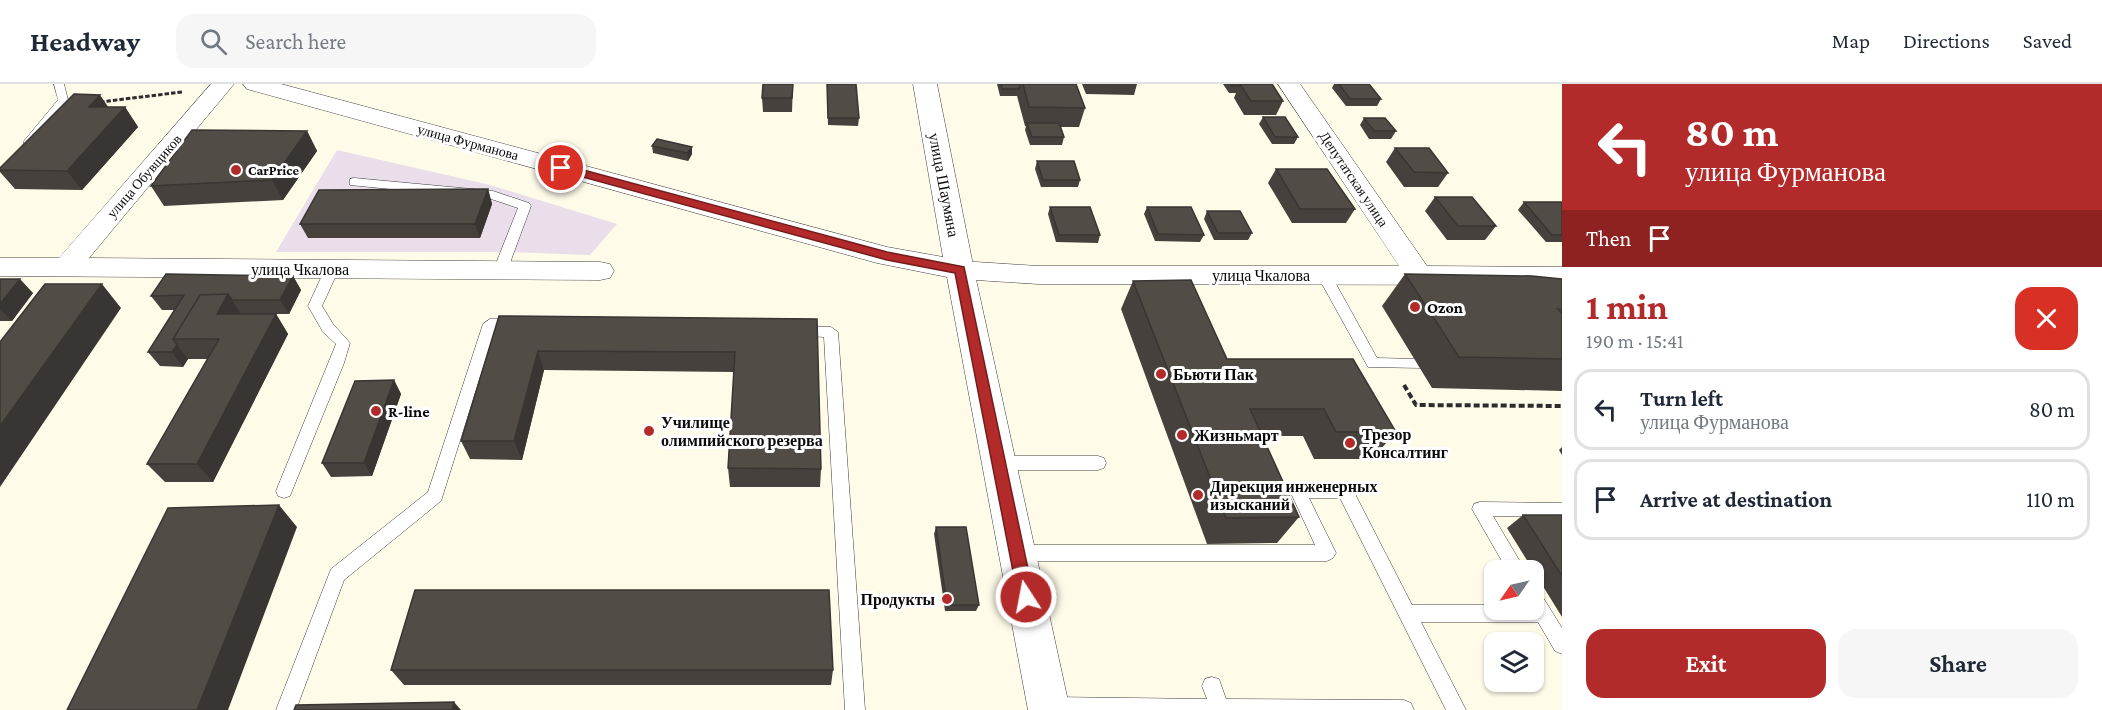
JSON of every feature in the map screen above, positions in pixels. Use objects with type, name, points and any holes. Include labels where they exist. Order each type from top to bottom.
[{"type":"street","name":"улица Обувщиков","points":[[66,268],[223,84]]},
{"type":"street","name":"улица Фурманова","points":[[255,84],[887,256],[960,270]]},
{"type":"street","name":"улица Шаумяна","points":[[925,84],[1048,709]]},
{"type":"street","name":"Депутатская улица","points":[[1289,84],[1419,275]]},
{"type":"street","name":"улица Чкалова","points":[[0,267],[600,271]]},
{"type":"street","name":"улица Чкалова","points":[[960,270],[1038,275],[1562,276]]},
{"type":"lane","points":[[28,143],[63,100],[58,84]]},
{"type":"lane","points":[[354,182],[493,195],[525,206],[500,271]]},
{"type":"lane","points":[[284,491],[343,344],[328,328],[315,306],[332,269]]},
{"type":"lane","points":[[1323,275],[1373,363],[1414,360],[1368,354]]},
{"type":"lane","points":[[286,710],[337,575],[435,496],[490,324],[537,325]]},
{"type":"lane","points":[[784,331],[831,332],[855,710]]},
{"type":"lane","points":[[999,463],[1098,463]]},
{"type":"lane","points":[[1017,553],[1327,553],[1298,491],[1345,491],[1456,710]]},
{"type":"lane","points":[[1510,560],[1480,509],[1562,510]]},
{"type":"lane","points":[[1407,613],[1484,614]]},
{"type":"lane","points":[[1544,616],[1562,645]]},
{"type":"lane","points":[[1212,686],[1219,707]]},
{"type":"lane","points":[[1048,709],[1219,707],[1404,710]]},
{"type":"path","points":[[63,100],[89,103],[192,91]]},
{"type":"path","points":[[1392,363],[1416,405],[1562,405]]},
{"type":"shaded area","points":[[337,150],[490,185],[617,224],[590,255],[507,252],[276,252]]},
{"type":"building","points":[[763,84],[793,84],[792,98],[762,98]]},
{"type":"building","points":[[827,84],[856,84],[859,118],[828,118]]},
{"type":"building","points":[[1001,84],[1020,84],[1019,89],[1002,89]]},
{"type":"building","points":[[1023,84],[1076,84],[1085,108],[1029,107]]},
{"type":"building","points":[[1240,84],[1272,84],[1283,101],[1251,101]]},
{"type":"building","points":[[1339,84],[1369,84],[1381,99],[1350,99]]},
{"type":"building","points":[[74,94],[100,95],[89,107],[125,107],[67,171],[0,170],[0,168]]},
{"type":"building","points":[[1263,117],[1285,117],[1298,137],[1275,137]]},
{"type":"building","points":[[1364,118],[1385,118],[1396,131],[1374,131]]},
{"type":"building","points":[[1027,123],[1059,123],[1064,137],[1032,137]]},
{"type":"building","points":[[192,130],[307,131],[272,180],[151,186]]},
{"type":"building","points":[[657,139],[692,147],[687,153],[652,146]]},
{"type":"building","points":[[1395,148],[1429,148],[1448,173],[1414,172]]},
{"type":"building","points":[[1037,161],[1074,161],[1080,180],[1043,180]]},
{"type":"building","points":[[1276,169],[1327,169],[1355,209],[1300,209]]},
{"type":"building","points":[[488,189],[475,224],[300,224],[319,190]]},
{"type":"building","points":[[1435,197],[1472,197],[1496,226],[1458,226]]},
{"type":"building","points":[[1524,202],[1562,202],[1562,235],[1552,235]]},
{"type":"building","points":[[1050,207],[1090,207],[1100,235],[1059,235]]},
{"type":"building","points":[[1147,207],[1191,207],[1204,235],[1158,234]]},
{"type":"building","points":[[1207,211],[1240,211],[1252,233],[1218,233]]},
{"type":"building","points":[[166,274],[293,276],[280,300],[232,300],[228,294],[200,295],[173,339],[177,345],[172,352],[148,352],[184,295],[151,296]]},
{"type":"building","points":[[1405,274],[1532,276],[1562,279],[1562,310],[1558,309],[1562,314],[1562,359],[1459,357]]},
{"type":"building","points":[[0,279],[20,279],[0,304]]},
{"type":"building","points":[[1191,280],[1227,359],[1353,359],[1396,432],[1336,432],[1324,409],[1250,409],[1299,517],[1226,518],[1133,281]]},
{"type":"building","points":[[45,284],[102,284],[0,426],[0,342]]},
{"type":"building","points":[[228,294],[217,314],[276,314],[197,464],[147,464],[219,339],[173,339],[200,295]]},
{"type":"building","points":[[499,316],[817,319],[821,469],[728,468],[735,352],[538,351],[514,441],[461,441]]},
{"type":"building","points":[[394,380],[364,463],[322,463],[355,381]]},
{"type":"building","points":[[279,505],[197,710],[67,710],[168,508]]},
{"type":"building","points":[[1523,515],[1562,515],[1562,576]]},
{"type":"building","points":[[936,527],[966,527],[979,605],[947,605]]},
{"type":"building","points":[[415,590],[829,590],[833,670],[391,670]]},
{"type":"building","points":[[454,702],[452,710],[294,710],[296,705]]},
{"type":"place","name":"CarPrice","points":[[236,170]]},
{"type":"place","name":"Ozon","points":[[1415,307]]},
{"type":"place","name":"Бьюти Пак","points":[[1161,374]]},
{"type":"place","name":"R-line","points":[[376,411]]},
{"type":"place","name":"Училище олимпийского резерва","points":[[649,431]]},
{"type":"place","name":"Жизньмарт","points":[[1182,435]]},
{"type":"place","name":"Трезор Консалтинг","points":[[1350,443]]},
{"type":"place","name":"Дирекция инженерных изысканий","points":[[1198,495]]},
{"type":"place","name":"Продукты","points":[[947,599]]},
{"type":"route","points":[[561,168],[887,256],[960,270],[1026,597]]}]
